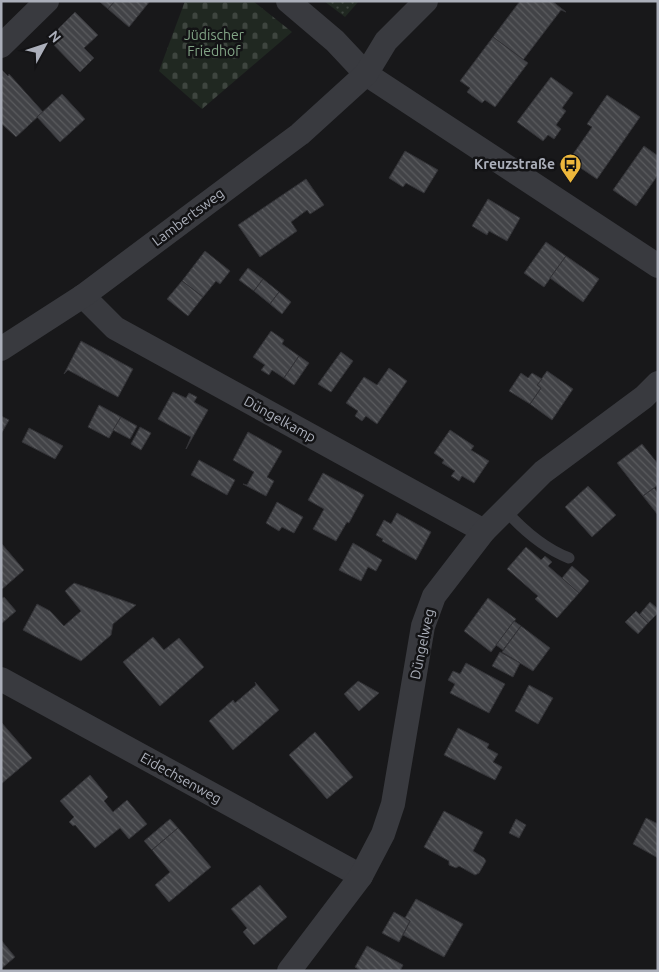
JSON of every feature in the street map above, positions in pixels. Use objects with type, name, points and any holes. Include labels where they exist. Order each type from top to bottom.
[{"type":"street","points":[[1,46],[47,1]]},
{"type":"street","points":[[288,1],[334,41],[366,74],[658,266]]},
{"type":"street","name":"Lambertsweg","points":[[1,349],[83,296],[300,134],[366,74],[386,41],[426,1]]},
{"type":"street","name":"Düngelkamp","points":[[83,296],[115,328],[484,531]]},
{"type":"street","name":"Düngelweg","points":[[289,971],[361,876],[383,834],[393,804],[423,626],[434,596],[484,531],[543,472],[644,396],[658,383]]},
{"type":"street","name":"Eidechsenweg","points":[[1,679],[361,876]]},
{"type":"lane","points":[[505,510],[537,541],[569,558]]},
{"type":"green space","name":"Jüdischer Friedhof","points":[[185,1],[253,1],[292,32],[202,109],[159,71]]},
{"type":"green space","points":[[324,1],[359,1],[345,17]]},
{"type":"building","points":[[99,1],[115,1],[108,9]]},
{"type":"building","points":[[115,1],[150,1],[129,27],[108,9]]},
{"type":"building","points":[[520,1],[552,1],[566,12],[561,10],[523,60],[493,37]]},
{"type":"building","points":[[75,12],[98,35],[84,48],[94,58],[80,72],[48,39]]},
{"type":"building","points":[[493,37],[528,63],[495,107],[485,100],[482,103],[467,92],[470,88],[460,81]]},
{"type":"building","points":[[1,69],[8,76],[9,74],[43,112],[16,137],[1,123]]},
{"type":"building","points":[[551,77],[573,93],[562,108],[566,111],[556,125],[561,129],[554,139],[548,135],[543,141],[517,122]]},
{"type":"building","points":[[62,94],[85,119],[60,142],[37,117]]},
{"type":"building","points":[[607,95],[640,117],[597,179],[569,160],[592,127],[587,124]]},
{"type":"building","points":[[644,146],[658,156],[658,175],[636,206],[613,190]]},
{"type":"building","points":[[405,151],[438,170],[424,193],[406,183],[403,187],[389,178]]},
{"type":"building","points":[[306,179],[324,205],[310,214],[307,210],[291,222],[297,231],[260,257],[238,225]]},
{"type":"building","points":[[488,199],[520,218],[507,241],[489,231],[487,235],[472,226]]},
{"type":"building","points":[[546,242],[566,256],[544,287],[524,273]]},
{"type":"building","points":[[205,251],[230,271],[220,284],[216,281],[203,297],[182,281]]},
{"type":"building","points":[[566,256],[599,279],[583,302],[550,278]]},
{"type":"building","points":[[248,268],[263,279],[254,291],[239,280]]},
{"type":"building","points":[[263,279],[279,292],[270,304],[254,291]]},
{"type":"building","points":[[182,281],[203,297],[188,316],[167,299]]},
{"type":"building","points":[[279,292],[291,302],[282,314],[270,304]]},
{"type":"building","points":[[271,331],[284,340],[282,344],[299,356],[284,378],[272,370],[269,375],[261,370],[265,365],[253,357]]},
{"type":"building","points":[[81,341],[133,369],[118,397],[68,370],[64,374]]},
{"type":"building","points":[[341,352],[353,361],[331,392],[318,384]]},
{"type":"building","points":[[299,356],[309,363],[294,385],[284,378]]},
{"type":"building","points":[[389,368],[407,381],[377,424],[366,416],[362,421],[355,416],[358,411],[346,403],[364,377],[377,385]]},
{"type":"building","points":[[547,371],[573,389],[552,420],[530,404],[541,388],[537,385]]},
{"type":"building","points":[[521,373],[528,378],[532,373],[542,379],[537,385],[541,388],[530,404],[509,391]]},
{"type":"building","points":[[173,392],[186,398],[189,393],[197,397],[194,402],[208,410],[186,449],[191,437],[158,419]]},
{"type":"building","points":[[99,405],[121,417],[109,438],[88,427]]},
{"type":"building","points":[[1,416],[9,420],[1,434]]},
{"type":"building","points":[[121,417],[137,426],[130,439],[113,430]]},
{"type":"building","points":[[140,427],[151,433],[141,450],[131,444]]},
{"type":"building","points":[[29,428],[63,446],[55,459],[22,442]]},
{"type":"building","points":[[450,430],[474,446],[471,450],[489,461],[474,483],[462,476],[459,481],[451,476],[455,471],[442,463],[444,460],[434,453]]},
{"type":"building","points":[[248,432],[282,451],[267,477],[274,481],[266,496],[243,484],[247,485],[254,472],[233,460]]},
{"type":"building","points":[[642,444],[658,464],[658,485],[643,496],[617,463]]},
{"type":"building","points":[[199,460],[235,480],[227,495],[191,475]]},
{"type":"building","points":[[323,473],[364,495],[349,523],[347,522],[336,541],[313,529],[324,509],[308,500]]},
{"type":"building","points":[[588,486],[616,515],[592,537],[565,507]]},
{"type":"building","points":[[654,488],[658,493],[658,515],[643,496]]},
{"type":"building","points":[[277,502],[303,517],[294,533],[282,527],[279,531],[266,523]]},
{"type":"building","points":[[397,513],[431,532],[416,560],[382,541],[383,539],[376,535],[384,520],[391,524]]},
{"type":"building","points":[[1,543],[24,570],[1,590]]},
{"type":"building","points":[[353,543],[382,560],[376,571],[368,567],[361,581],[339,570]]},
{"type":"building","points":[[526,547],[541,560],[545,556],[552,562],[548,566],[579,593],[557,618],[535,599],[538,596],[507,569]]},
{"type":"building","points":[[572,566],[589,581],[579,593],[562,578]]},
{"type":"building","points":[[74,583],[136,605],[113,624],[111,635],[81,661],[23,630],[37,604],[50,611],[64,626],[81,611],[65,591]]},
{"type":"building","points":[[4,597],[16,611],[1,624],[1,599]]},
{"type":"building","points":[[488,598],[516,619],[491,652],[464,631]]},
{"type":"building","points":[[650,602],[658,609],[658,613],[648,623],[639,615]]},
{"type":"building","points":[[636,611],[648,623],[638,634],[625,622]]},
{"type":"building","points":[[514,621],[521,626],[503,650],[496,645]]},
{"type":"building","points":[[521,626],[550,648],[533,671],[502,652]]},
{"type":"building","points":[[153,637],[164,650],[179,638],[204,667],[160,706],[123,662]]},
{"type":"building","points":[[500,652],[520,663],[513,677],[492,666]]},
{"type":"building","points":[[466,663],[505,684],[489,713],[450,693],[455,684],[448,680],[453,671],[460,674]]},
{"type":"building","points":[[358,681],[379,693],[359,711],[344,694]]},
{"type":"building","points":[[255,682],[279,710],[233,750],[209,721],[233,700],[235,703],[256,685]]},
{"type":"building","points":[[529,685],[553,698],[538,724],[515,711]]},
{"type":"building","points":[[1,722],[32,758],[1,784]]},
{"type":"building","points":[[458,728],[489,744],[487,748],[498,754],[493,762],[502,767],[495,780],[444,755]]},
{"type":"building","points":[[315,732],[353,777],[327,799],[289,755]]},
{"type":"building","points":[[90,775],[108,797],[104,801],[113,812],[127,800],[147,824],[129,839],[120,828],[95,848],[75,825],[73,826],[69,822],[74,817],[60,801]]},
{"type":"building","points":[[444,811],[483,832],[473,851],[486,861],[479,873],[475,875],[459,866],[456,868],[449,865],[449,861],[424,847]]},
{"type":"building","points":[[646,818],[658,824],[658,858],[633,844]]},
{"type":"building","points":[[170,819],[178,828],[152,850],[144,841]]},
{"type":"building","points":[[516,819],[526,825],[519,838],[509,833]]},
{"type":"building","points":[[178,828],[211,867],[169,902],[155,885],[170,872],[152,850]]},
{"type":"building","points":[[260,885],[287,917],[254,945],[243,932],[247,928],[231,909]]},
{"type":"building","points":[[416,899],[463,924],[444,957],[403,935],[410,921],[405,918]]},
{"type":"building","points":[[394,912],[410,921],[399,942],[382,933]]},
{"type":"building","points":[[1,940],[15,957],[1,969]]},
{"type":"building","points":[[367,946],[403,965],[400,971],[362,971],[355,967]]},
{"type":"place","name":"Kreuzstraße","points":[[571,183]]}]
